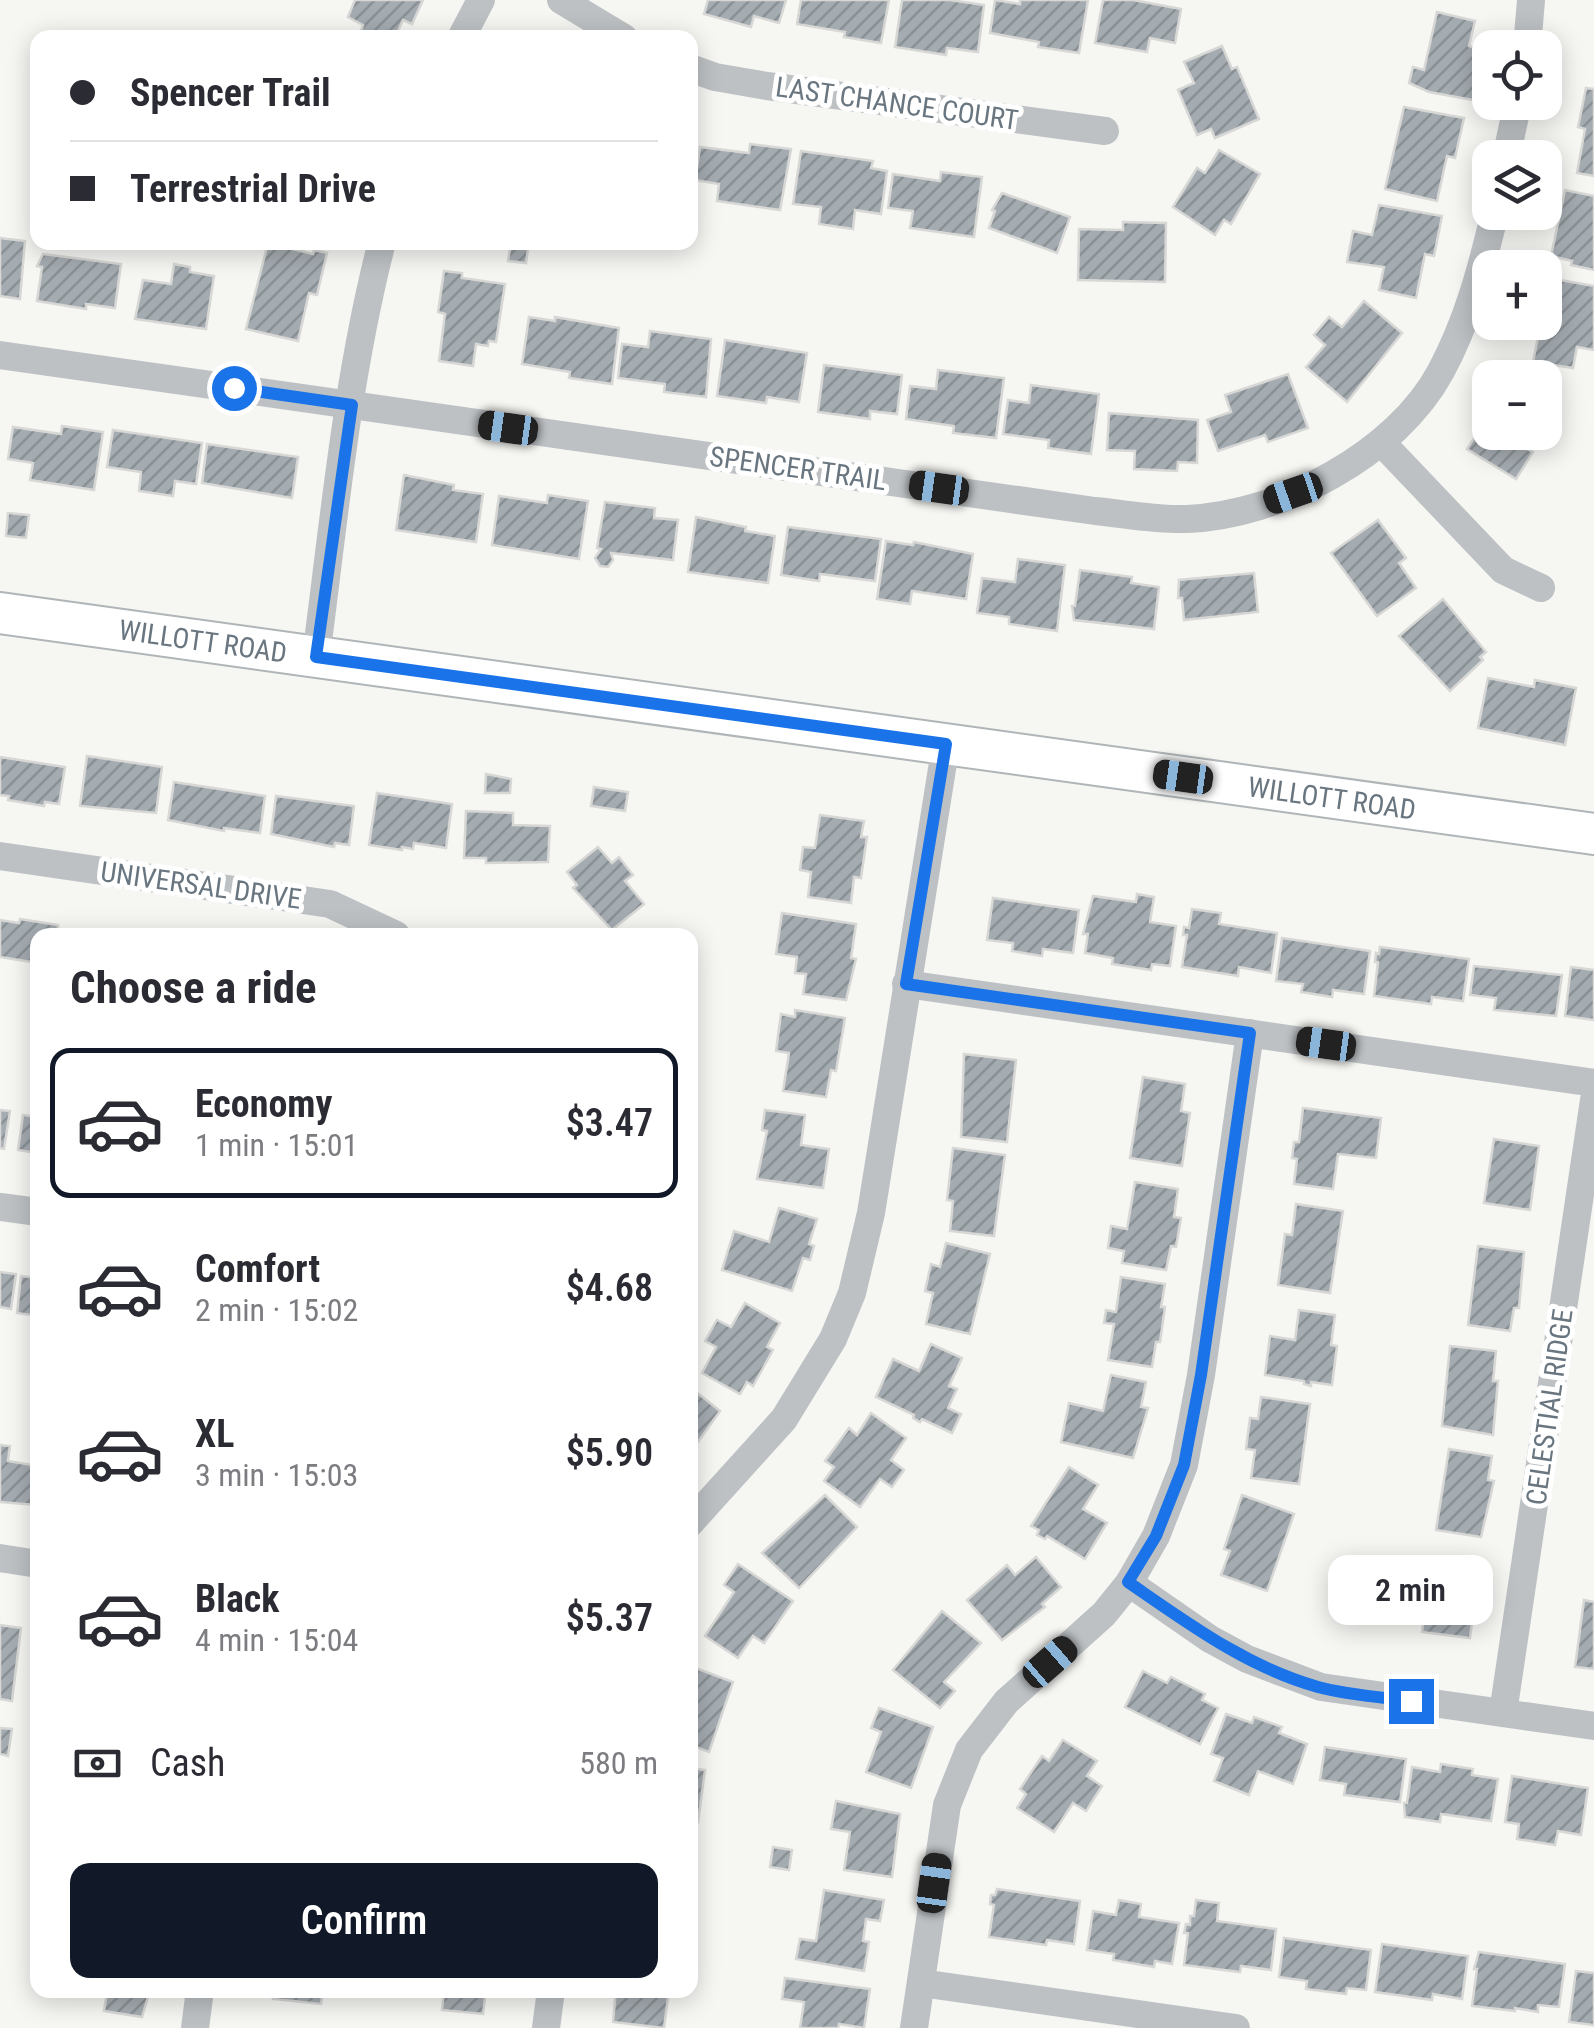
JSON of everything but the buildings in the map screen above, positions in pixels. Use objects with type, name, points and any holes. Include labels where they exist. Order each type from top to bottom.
[{"type":"main road","name":"WILLOTT ROAD","points":[[0,612],[1594,834]]},
{"type":"street","points":[[466,30],[480,0]]},
{"type":"street","points":[[561,0],[611,30]]},
{"type":"street","points":[[1530,30],[1532,0]]},
{"type":"street","name":"LAST CHANCE COURT","points":[[698,71],[767,86],[1105,131]]},
{"type":"street","name":"SPENCER TRAIL","points":[[0,355],[1154,518],[1200,517],[1247,509],[1333,475],[1381,442],[1439,375],[1480,276],[1491,230]]},
{"type":"street","points":[[316,657],[352,405],[381,250]]},
{"type":"street","points":[[1381,442],[1503,570],[1540,588]]},
{"type":"street","points":[[698,1515],[784,1418],[833,1339],[852,1293],[866,1240],[946,744]]},
{"type":"street","name":"UNIVERSAL DRIVE","points":[[0,856],[330,904],[381,928]]},
{"type":"street","points":[[906,984],[1594,1083]]},
{"type":"street","points":[[914,2028],[947,1806],[969,1750],[1006,1702],[1104,1614],[1156,1536],[1184,1465],[1201,1375],[1250,1033]]},
{"type":"street","name":"CELESTIAL RIDGE","points":[[1504,1713],[1594,1100]]},
{"type":"street","points":[[0,1207],[30,1211]]},
{"type":"street","points":[[0,1558],[30,1563]]},
{"type":"street","points":[[1128,1582],[1210,1638],[1281,1675],[1321,1688],[1594,1726]]},
{"type":"street","points":[[921,1983],[1236,2028]]},
{"type":"street","points":[[194,2028],[199,1998]]},
{"type":"street","points":[[546,2028],[550,1998]]},
{"type":"route","points":[[234,388],[352,405],[316,657],[946,744],[906,984],[1250,1033],[1201,1375],[1184,1465],[1156,1536],[1128,1582],[1210,1638],[1281,1675],[1321,1688],[1411,1701]]}]
